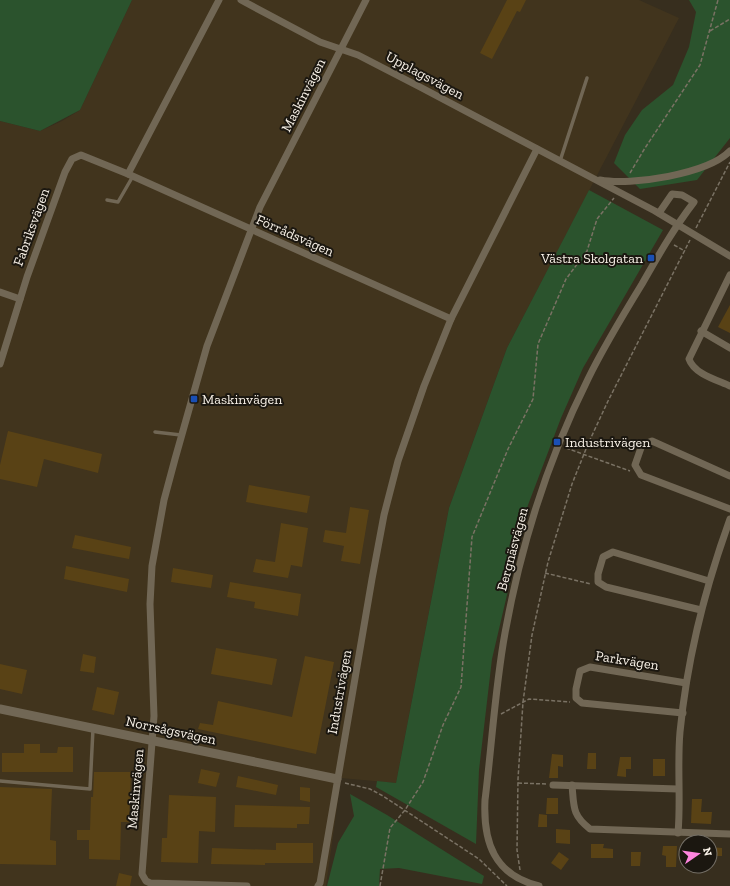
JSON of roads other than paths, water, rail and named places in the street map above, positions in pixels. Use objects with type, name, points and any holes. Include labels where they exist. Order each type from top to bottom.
[{"type":"street","points":[[130,175],[219,0]]},
{"type":"street","name":"Upplagsvägen","points":[[241,0],[320,42],[358,55],[659,213]]},
{"type":"street","name":"Maskinvägen","points":[[146,883],[142,874],[142,855],[154,716],[150,604],[152,566],[164,500],[181,434],[207,346],[251,229],[260,207],[366,0]]},
{"type":"street","name":"Industrivägen","points":[[318,886],[320,883],[384,515],[398,461],[424,386],[451,319],[537,149]]},
{"type":"street","name":"Upplagsvägen","points":[[594,179],[625,182],[705,167],[723,158],[730,151]]},
{"type":"street","name":"Fabriksvägen","points":[[0,364],[20,299],[65,172],[72,159],[79,156],[87,156],[130,175]]},
{"type":"street","name":"Förrådsvägen","points":[[130,175],[451,319]]},
{"type":"street","name":"Bergnäsvägen","points":[[539,886],[519,883],[499,862],[486,837],[485,808],[494,716],[505,634],[513,595],[533,516],[559,445],[588,378],[606,344],[677,225],[694,202],[682,195],[672,194],[659,213]]},
{"type":"street","points":[[659,213],[693,235],[730,256]]},
{"type":"street","points":[[730,275],[688,359],[696,370],[730,386]]},
{"type":"street","points":[[0,292],[20,299]]},
{"type":"street","points":[[701,331],[730,348]]},
{"type":"street","points":[[730,476],[652,441],[642,445],[635,465],[636,469],[641,475],[730,509]]},
{"type":"street","points":[[678,833],[678,789],[686,682],[701,610],[730,519]]},
{"type":"street","points":[[701,610],[606,587],[598,582],[598,574],[603,557],[613,552],[709,581]]},
{"type":"street","name":"Parkvägen","points":[[683,713],[582,703],[576,698],[578,674],[583,669],[590,667],[686,682]]},
{"type":"street","name":"Norrsågsvägen","points":[[0,709],[337,779]]},
{"type":"street","points":[[553,785],[678,789]]},
{"type":"street","points":[[572,785],[574,808],[578,818],[590,829],[730,834]]},
{"type":"street","points":[[146,883],[247,886]]},
{"type":"lane","points":[[560,161],[587,78]]},
{"type":"lane","points":[[107,200],[118,202],[130,175]]},
{"type":"lane","points":[[154,432],[181,434]]},
{"type":"lane","points":[[0,781],[90,789],[94,728]]},
{"type":"place","name":"Västra Skolgatan","points":[[651,258]]},
{"type":"place","name":"Maskinvägen","points":[[194,399]]},
{"type":"place","name":"Industrivägen","points":[[557,442]]}]
